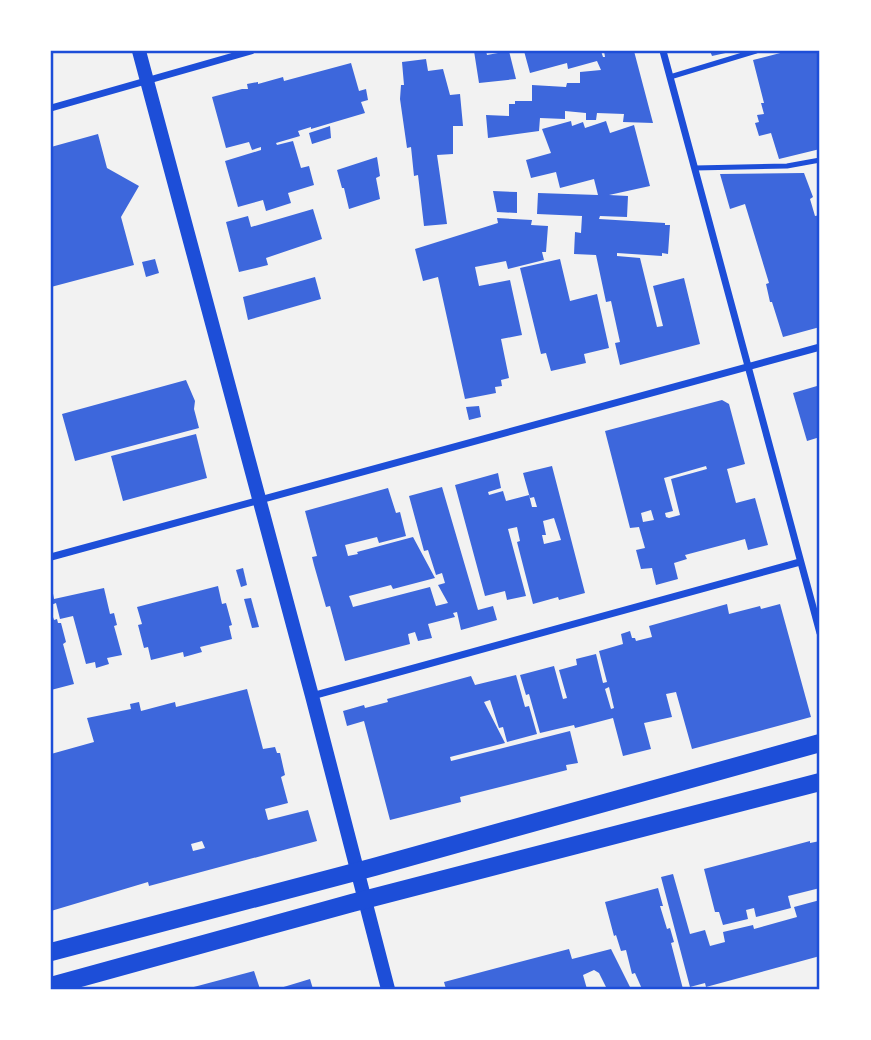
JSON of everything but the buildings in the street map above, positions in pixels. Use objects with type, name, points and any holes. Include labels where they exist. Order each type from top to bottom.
[{"type":"main road","points":[[139,51],[388,989]]},
{"type":"main road","points":[[51,952],[820,743]]},
{"type":"main road","points":[[51,986],[365,900],[820,782]]},
{"type":"street","points":[[51,108],[251,51]]},
{"type":"street","points":[[663,51],[820,633]]},
{"type":"street","points":[[51,557],[820,347]]},
{"type":"street","points":[[312,696],[800,562]]},
{"type":"lane","points":[[670,78],[756,51]]},
{"type":"lane","points":[[695,168],[788,166],[820,160]]}]
